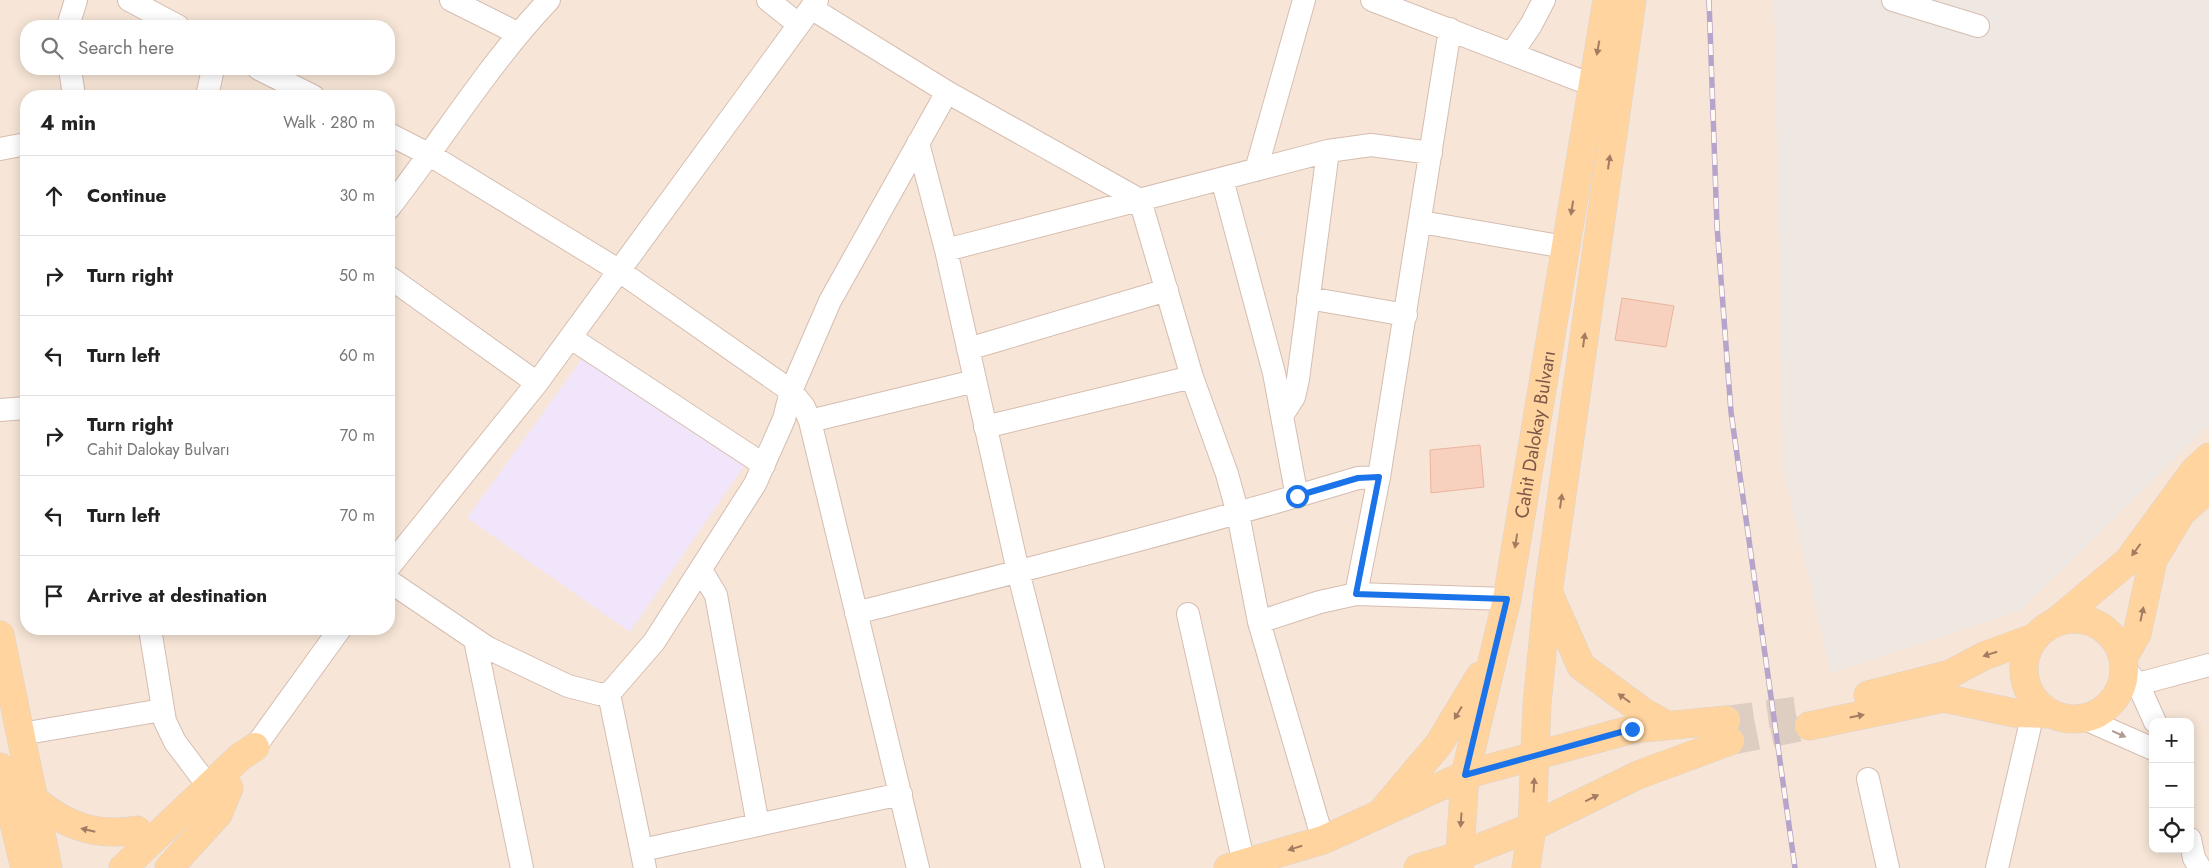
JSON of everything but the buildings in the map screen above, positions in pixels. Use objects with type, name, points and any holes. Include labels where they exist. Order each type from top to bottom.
[{"type":"main road","name":"Cahit Dalokay Bulvarı","points":[[1459,862],[1465,775],[1507,599],[1607,0]]},
{"type":"main road","name":"Cahit Dalokay Bulvarı","points":[[1526,868],[1532,827],[1537,704],[1548,593],[1632,0]]},
{"type":"main road","points":[[2042,713],[2033,698],[2025,677],[2026,656],[2044,630],[2128,561],[2194,471],[2209,457]]},
{"type":"main road","points":[[2129,671],[2114,637],[2096,623],[2073,619],[1984,656],[1950,674],[1809,717],[1944,698],[2014,713],[2042,713],[2073,720],[2096,715],[2113,701],[2129,671],[2153,560],[2181,514],[2209,488]]},
{"type":"main road","points":[[1548,593],[1581,666],[1642,711],[1665,724]]},
{"type":"main road","points":[[0,635],[48,868]]},
{"type":"main road","points":[[1379,816],[1439,744],[1492,656]]},
{"type":"main road","points":[[0,715],[37,868]]},
{"type":"main road","points":[[1236,866],[1323,840],[1465,775],[1632,729],[1665,724],[1728,731],[1459,862],[1418,868]]},
{"type":"main road","points":[[140,868],[172,837],[240,757],[255,747]]},
{"type":"main road","points":[[0,767],[25,868]]},
{"type":"main road","points":[[104,868],[137,830],[189,791],[218,784]]},
{"type":"main road","points":[[123,868],[218,784]]},
{"type":"main road","points":[[169,868],[218,814],[218,784]]},
{"type":"main road","points":[[35,800],[61,820],[86,830],[112,833],[137,830]]},
{"type":"street","points":[[70,20],[76,0]]},
{"type":"street","points":[[129,0],[167,20]]},
{"type":"street","points":[[451,0],[517,33]]},
{"type":"street","points":[[395,200],[430,155],[517,33],[549,0]]},
{"type":"street","points":[[768,0],[809,11],[947,92],[1140,200],[1192,377],[1227,474],[1238,514],[1259,622],[1323,840]]},
{"type":"street","points":[[1256,170],[1304,0]]},
{"type":"street","points":[[1372,0],[1592,85]]},
{"type":"street","points":[[1512,53],[1532,24],[1544,0]]},
{"type":"street","points":[[1893,0],[1978,26]]},
{"type":"street","points":[[395,560],[571,338],[618,270],[809,11]]},
{"type":"street","points":[[1356,594],[1379,477],[1406,315],[1450,29]]},
{"type":"street","points":[[71,75],[73,90]]},
{"type":"street","points":[[208,90],[212,75]]},
{"type":"street","points":[[271,75],[301,90]]},
{"type":"street","points":[[395,585],[475,640],[568,686],[599,694],[609,694],[654,642],[701,570],[764,465],[784,419],[791,391],[830,301],[947,92]]},
{"type":"street","points":[[395,137],[430,155],[618,270],[791,391],[804,407],[810,421],[918,868]]},
{"type":"street","points":[[918,143],[946,250],[1018,571],[1094,868]]},
{"type":"street","points":[[0,149],[20,145]]},
{"type":"street","points":[[946,250],[1328,151],[1372,145],[1431,153]]},
{"type":"street","points":[[1283,414],[1290,405],[1296,389],[1328,151]]},
{"type":"street","points":[[1222,179],[1283,414],[1297,496]]},
{"type":"street","points":[[1421,222],[1565,247]]},
{"type":"street","points":[[395,282],[537,383]]},
{"type":"street","points":[[968,349],[1167,290]]},
{"type":"street","points":[[1308,298],[1406,315]]},
{"type":"street","points":[[571,338],[764,465]]},
{"type":"street","points":[[985,427],[1192,377]]},
{"type":"street","points":[[810,421],[975,381]]},
{"type":"street","points":[[0,410],[20,408]]},
{"type":"street","points":[[856,613],[1238,514],[1358,478],[1379,477]]},
{"type":"street","points":[[701,570],[716,595],[758,825]]},
{"type":"street","points":[[1259,622],[1320,602],[1356,594],[1507,599]]},
{"type":"street","points":[[1188,614],[1236,866]]},
{"type":"street","points":[[151,635],[162,710],[175,742],[218,784]]},
{"type":"street","points":[[255,747],[336,635]]},
{"type":"street","points":[[475,640],[522,868]]},
{"type":"street","points":[[2153,718],[2129,671],[2209,665]]},
{"type":"street","points":[[609,694],[644,859],[758,825],[901,794]]},
{"type":"street","points":[[21,734],[162,710]]},
{"type":"street","points":[[1997,868],[2042,713]]},
{"type":"street","points":[[2085,718],[2149,747]]},
{"type":"street","points":[[1868,779],[1888,868]]},
{"type":"shaded area","points":[[0,0],[2209,0],[2209,868],[0,868]]},
{"type":"shaded area","points":[[1774,0],[2209,0],[2209,425],[2021,610],[1831,673],[1783,468]]},
{"type":"shaded area","points":[[582,359],[744,466],[630,632],[467,518]]},
{"type":"tunnel","points":[[1726,720],[1808,709]]},
{"type":"tunnel","points":[[1730,741],[1802,727]]},
{"type":"railway","points":[[1709,0],[1717,226],[1731,412],[1795,868]]},
{"type":"route","points":[[1297,496],[1358,478],[1379,477],[1356,594],[1507,599],[1465,775],[1632,729]]}]
